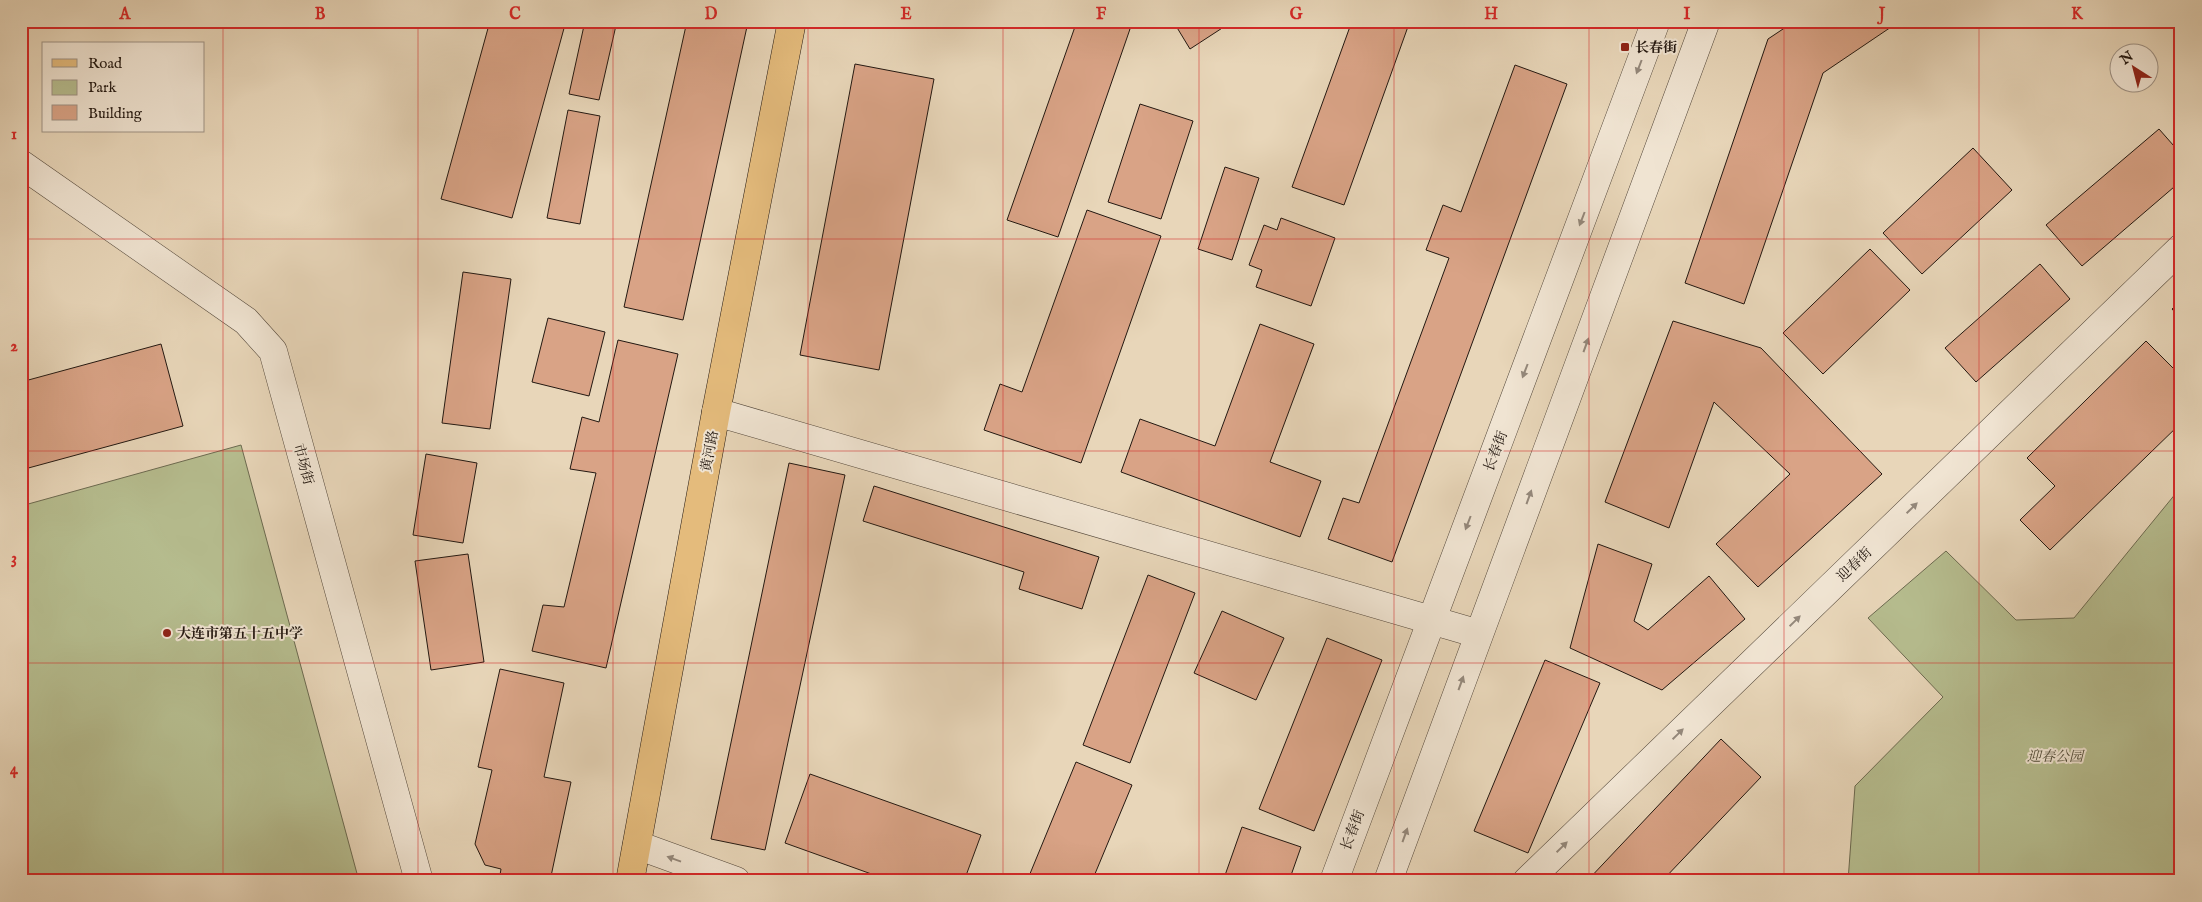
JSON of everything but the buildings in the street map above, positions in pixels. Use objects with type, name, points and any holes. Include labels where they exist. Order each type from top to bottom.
[{"type":"main road","name":"黄河路","points":[[630,881],[716,412],[792,21]]},
{"type":"street","name":"长春街","points":[[1334,881],[1656,21]]},
{"type":"street","points":[[1388,881],[1706,21]]},
{"type":"street","name":"市场街","points":[[21,164],[246,321],[273,351],[419,881]]},
{"type":"street","name":"迎春街","points":[[1527,881],[2181,248]]},
{"type":"street","points":[[716,412],[1479,634]]},
{"type":"street","points":[[636,845],[736,881]]},
{"type":"green space","name":"大连市第五十五中学","points":[[241,445],[359,881],[21,881],[21,506]]},
{"type":"green space","name":"迎春公园","points":[[2181,487],[2181,881],[1848,881],[1855,786],[1943,697],[1868,618],[1946,551],[2016,620],[2074,618]]},
{"type":"place","name":"长春街","points":[[1625,47]]},
{"type":"place","name":"大连市第五十五中学","points":[[167,633]]}]
